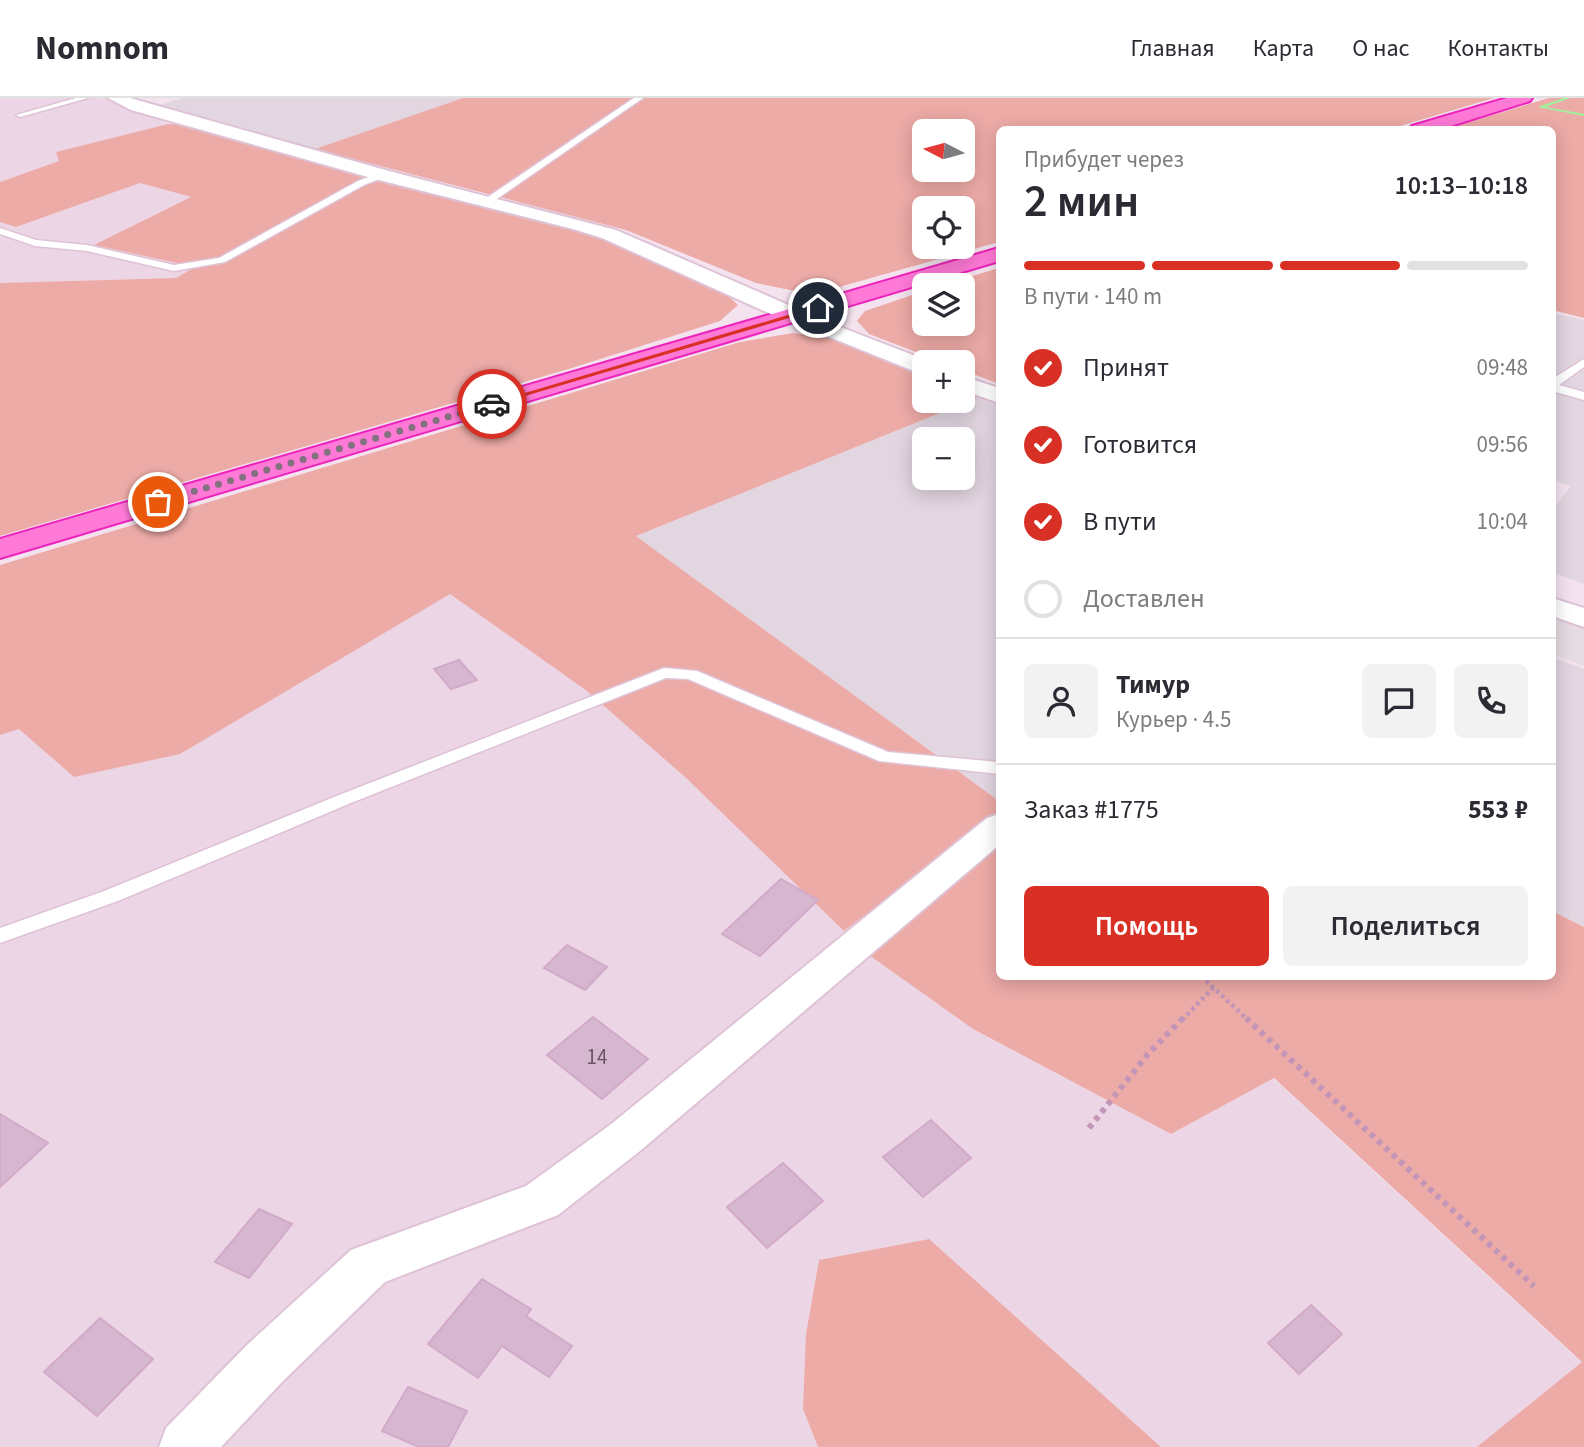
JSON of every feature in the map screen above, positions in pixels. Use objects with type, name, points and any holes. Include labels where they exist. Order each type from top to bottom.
[{"type":"highway","points":[[1431,126],[1524,98]]},
{"type":"highway","points":[[0,549],[996,255]]},
{"type":"street","points":[[116,98],[137,107],[382,175],[610,234],[792,315],[912,362]]},
{"type":"street","points":[[975,387],[996,395]]},
{"type":"street","points":[[1556,608],[1584,618]]},
{"type":"street","points":[[185,1447],[265,1363],[368,1266],[542,1202],[625,1138],[996,829]]},
{"type":"lane","points":[[20,115],[84,98]]},
{"type":"lane","points":[[488,201],[639,98]]},
{"type":"lane","points":[[0,231],[35,243],[87,248],[174,268],[222,260],[361,183],[382,175]]},
{"type":"lane","points":[[1556,383],[1584,362]]},
{"type":"lane","points":[[1556,387],[1584,396]]},
{"type":"lane","points":[[0,936],[111,896],[345,799],[664,673],[691,674],[885,757],[996,768]]},
{"type":"path","points":[[1205,980],[1534,1286]]},
{"type":"path","points":[[1089,1128],[1148,1054],[1213,988]]},
{"type":"shaded area","points":[[0,98],[106,98],[168,124],[57,152],[59,161],[0,182]]},
{"type":"shaded area","points":[[182,98],[463,98],[315,149],[154,107]]},
{"type":"shaded area","points":[[463,98],[1494,98],[1400,126],[996,126],[996,243],[975,249],[975,196],[912,196],[912,259],[939,259],[832,289],[795,291],[756,283],[626,230],[315,149]]},
{"type":"shaded area","points":[[1549,98],[1584,98],[1584,318],[1556,311],[1556,126],[1457,126]]},
{"type":"shaded area","points":[[168,124],[187,125],[511,212],[607,241],[724,292],[738,305],[720,321],[572,368],[0,536],[0,283],[176,278],[195,267],[94,245],[191,197],[140,183],[16,227],[0,222],[0,182],[59,161],[56,152]]},
{"type":"shaded area","points":[[140,183],[192,198],[95,245],[196,267],[176,278],[0,283],[0,222],[16,227]]},
{"type":"shaded area","points":[[996,269],[996,383],[975,375],[975,350],[912,350],[869,334],[857,321],[865,311],[912,295],[912,336],[975,336],[975,275]]},
{"type":"shaded area","points":[[1556,314],[1584,320],[1584,584],[1556,574],[1556,506],[1571,486],[1556,481]]},
{"type":"shaded area","points":[[793,333],[828,338],[912,372],[912,413],[940,413],[636,536],[996,799],[996,817],[844,931],[686,778],[587,691],[450,594],[180,754],[74,777],[19,729],[0,735],[0,565],[740,342]]},
{"type":"shaded area","points":[[977,398],[996,405],[996,799],[636,536],[940,413],[975,413]]},
{"type":"shaded area","points":[[450,594],[587,691],[686,778],[869,955],[973,1029],[1171,1134],[1273,1078],[1582,1363],[1477,1447],[1161,1447],[928,1239],[819,1260],[806,1334],[803,1409],[818,1447],[0,1447],[0,735],[19,728],[75,777],[360,646]]},
{"type":"shaded area","points":[[1556,618],[1584,628],[1584,666],[1556,656]]},
{"type":"shaded area","points":[[1556,658],[1584,669],[1584,927],[1556,913]]},
{"type":"shaded area","points":[[996,849],[996,980],[1556,980],[1556,913],[1584,927],[1584,1447],[1477,1447],[1582,1362],[1274,1078],[1171,1134],[973,1029],[869,955]]},
{"type":"shaded area","points":[[929,1239],[1161,1447],[818,1447],[803,1409],[806,1334],[819,1260]]},
{"type":"building","points":[[459,660],[477,680],[451,689],[434,669]]},
{"type":"building","points":[[781,879],[818,900],[760,956],[722,934]]},
{"type":"building","points":[[567,945],[607,967],[585,990],[544,968]]},
{"type":"building","points":[[593,1017],[648,1059],[602,1099],[547,1055]]},
{"type":"building","points":[[0,1114],[48,1143],[0,1187]]},
{"type":"building","points":[[931,1120],[971,1158],[923,1197],[883,1157]]},
{"type":"building","points":[[783,1163],[823,1201],[767,1248],[727,1207]]},
{"type":"building","points":[[259,1209],[292,1224],[249,1278],[215,1262]]},
{"type":"building","points":[[482,1279],[531,1309],[526,1316],[572,1346],[549,1377],[502,1346],[478,1378],[428,1344]]},
{"type":"building","points":[[1311,1305],[1342,1334],[1299,1374],[1268,1343]]},
{"type":"building","points":[[100,1318],[153,1359],[97,1416],[44,1372]]},
{"type":"building","points":[[408,1387],[467,1411],[448,1447],[419,1447],[382,1431]]},
{"type":"waterway","points":[[1568,98],[1540,107],[1584,115]]},
{"type":"way so far","points":[[158,502],[492,404]]},
{"type":"route","points":[[492,404],[818,308]]}]
